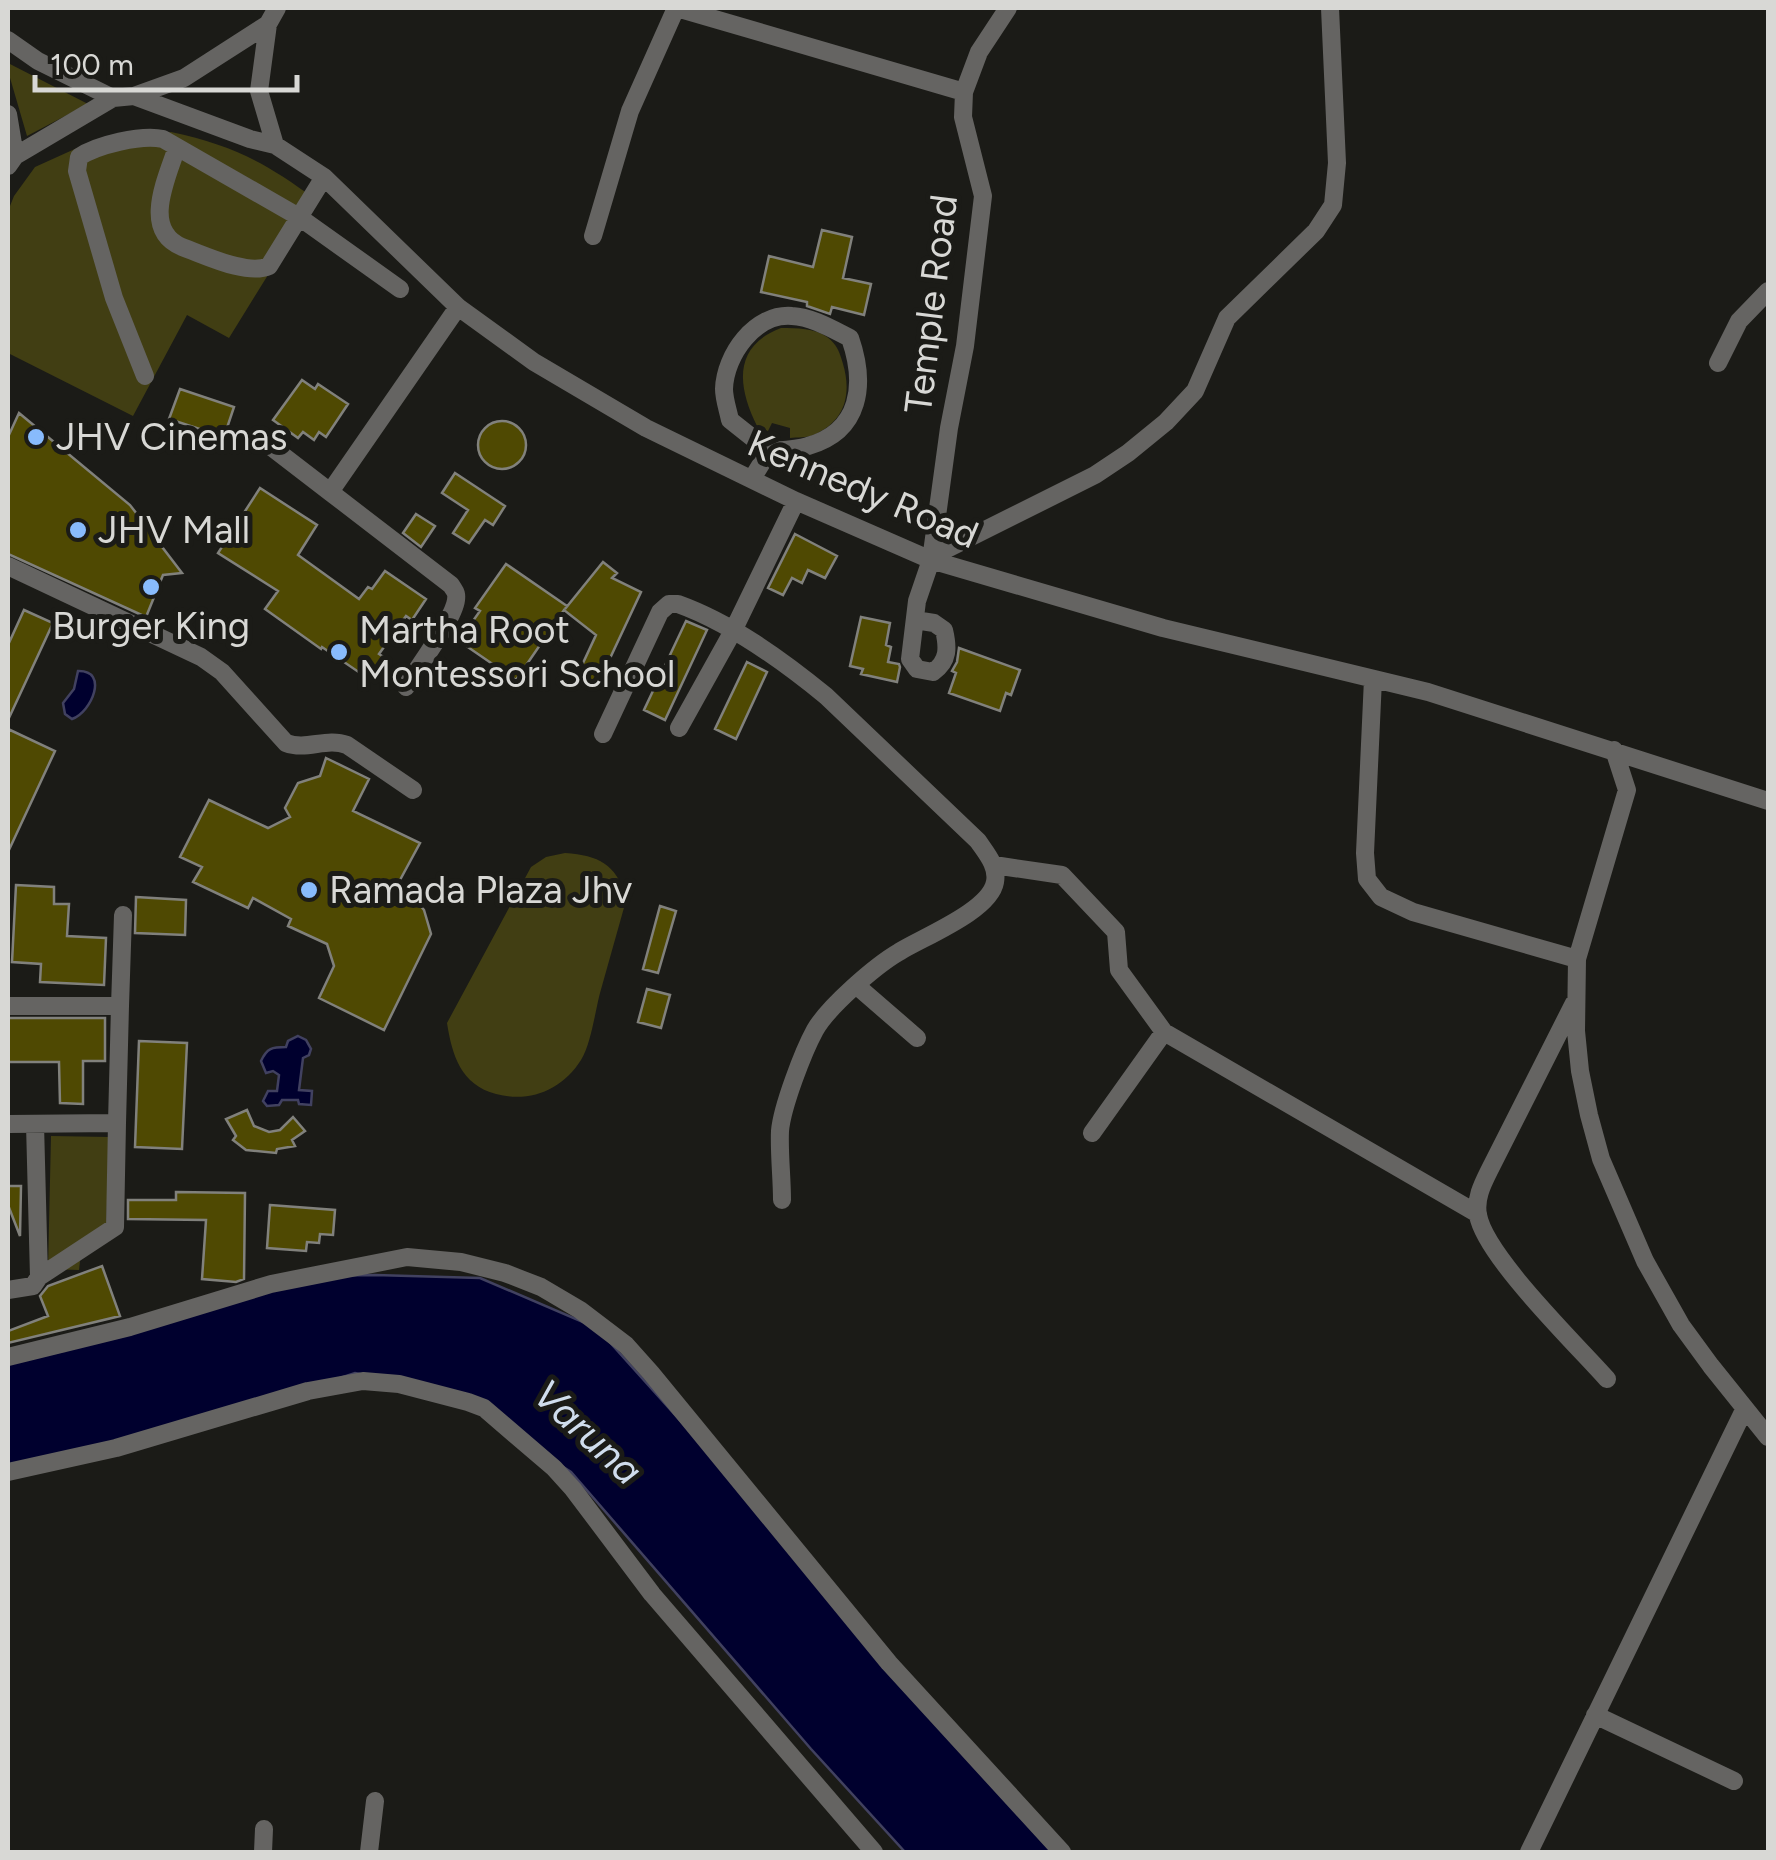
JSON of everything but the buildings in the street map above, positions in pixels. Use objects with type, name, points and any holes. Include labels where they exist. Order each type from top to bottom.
[{"type":"street","points":[[592,236],[630,112],[676,8],[964,92],[980,52],[1008,8]]},
{"type":"street","points":[[931,560],[1095,476],[1166,422],[1195,391],[1227,318],[1316,231],[1333,206],[1337,163],[1330,8]]},
{"type":"street","points":[[8,114],[12,161],[113,98],[134,96],[184,78],[272,16]]},
{"type":"street","points":[[272,16],[259,92],[275,145]]},
{"type":"street","points":[[8,40],[38,61],[113,98]]},
{"type":"street","name":"Temple Road","points":[[915,620],[931,560],[983,196],[964,117],[964,92]]},
{"type":"street","name":"Kennedy Road","points":[[134,96],[275,145],[324,176],[458,307],[534,362],[646,428],[796,501],[931,560],[1163,628],[1428,692],[1768,801]]},
{"type":"street","points":[[144,376],[114,298],[80,183],[77,162],[92,150],[157,138],[299,217],[400,289]]},
{"type":"street","points":[[177,148],[160,208],[164,236],[172,243],[245,268],[264,270],[273,261],[324,176]]},
{"type":"street","points":[[1718,363],[1739,321],[1768,290]]},
{"type":"street","points":[[330,492],[458,307]]},
{"type":"street","points":[[793,316],[826,325],[850,338],[858,360],[858,398],[842,429],[809,446],[768,451],[730,420],[724,390],[728,364],[745,338],[769,318],[793,316]]},
{"type":"street","points":[[264,442],[451,585],[456,604],[406,687]]},
{"type":"street","points":[[752,479],[768,451]]},
{"type":"street","points":[[679,728],[734,631],[796,501]]},
{"type":"street","points":[[8,566],[201,657],[222,672],[286,743],[297,747],[338,741],[347,744],[413,790]]},
{"type":"street","points":[[603,734],[664,607],[678,604],[734,631],[826,696],[967,830],[994,864],[995,882],[988,898],[895,954],[849,992],[816,1028],[780,1130],[782,1200]]},
{"type":"street","points":[[1374,678],[1367,879],[1381,898],[1413,912],[1577,959]]},
{"type":"street","points":[[1614,750],[1626,790],[1577,959],[1576,1031],[1586,1100],[1601,1158],[1645,1261],[1681,1325],[1768,1437]]},
{"type":"street","points":[[994,864],[1062,875],[1116,932],[1119,970],[1164,1032],[1478,1214]]},
{"type":"street","points":[[8,1290],[33,1286],[39,1277],[116,1227],[123,915]]},
{"type":"street","points":[[849,992],[917,1038]]},
{"type":"street","points":[[1576,998],[1488,1171],[1479,1194],[1478,1214],[1484,1233],[1503,1263],[1608,1379]]},
{"type":"street","points":[[8,1006],[120,1006]]},
{"type":"street","points":[[1092,1133],[1164,1032]]},
{"type":"street","points":[[8,1124],[117,1123]]},
{"type":"street","points":[[35,1124],[39,1277]]},
{"type":"street","points":[[8,1357],[130,1327],[270,1284],[407,1258],[461,1262],[541,1287],[580,1310],[626,1346],[651,1372],[889,1663],[1062,1852]]},
{"type":"street","points":[[8,1472],[116,1448],[308,1392],[364,1381],[398,1384],[484,1408],[573,1489],[652,1594],[874,1852]]},
{"type":"street","points":[[1529,1852],[1746,1408]]},
{"type":"street","points":[[1595,1715],[1734,1781]]},
{"type":"street","points":[[369,1852],[374,1801]]},
{"type":"street","points":[[263,1852],[264,1829]]},
{"type":"shaded area","points":[[8,63],[88,104],[27,136]]},
{"type":"shaded area","points":[[171,132],[247,156],[315,199],[229,338],[187,315],[133,416],[8,353],[8,211],[35,167],[88,143]]},
{"type":"shaded area","points":[[781,328],[822,334],[836,346],[843,364],[847,386],[839,415],[811,436],[790,438],[790,428],[772,423],[768,431],[757,426],[750,411],[743,382],[747,356],[754,345]]},
{"type":"shaded area","points":[[565,853],[604,863],[617,876],[627,897],[590,1037],[581,1060],[555,1086],[521,1097],[496,1094],[466,1076],[452,1046],[447,1023],[531,867],[546,857]]},
{"type":"shaded area","points":[[51,1136],[109,1137],[106,1234],[81,1253],[79,1270],[48,1269]]},
{"type":"water","points":[[78,671],[93,677],[94,692],[86,708],[72,719],[65,714],[63,703],[74,689]]},
{"type":"water","points":[[298,1036],[311,1049],[303,1058],[299,1090],[312,1091],[311,1105],[282,1100],[279,1105],[267,1106],[263,1101],[268,1091],[277,1091],[279,1075],[273,1071],[266,1073],[261,1061],[268,1051],[286,1047],[288,1041]]},
{"type":"water","name":"Varuna","points":[[285,1276],[480,1278],[597,1328],[1068,1852],[905,1852],[571,1472],[441,1388],[355,1373],[218,1418],[8,1479],[8,1359]]},
{"type":"place","name":"JHV Cinemas","points":[[36,437]]},
{"type":"place","name":"JHV Mall","points":[[78,530]]},
{"type":"place","name":"Burger King","points":[[151,587]]},
{"type":"place","name":"Martha Root Montessori School","points":[[339,652]]},
{"type":"place","name":"Ramada Plaza Jhv","points":[[309,890]]}]
